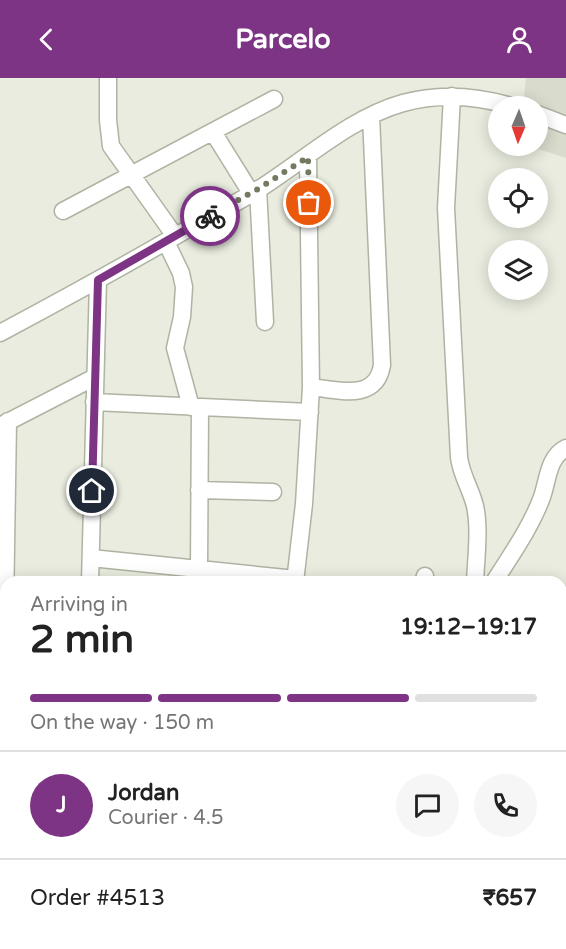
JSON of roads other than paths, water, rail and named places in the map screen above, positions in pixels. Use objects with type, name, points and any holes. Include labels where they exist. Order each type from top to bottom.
[{"type":"street","points":[[108,78],[108,120],[111,146],[170,239],[181,273],[184,301],[175,348],[195,407],[199,490],[199,569]]},
{"type":"street","points":[[452,96],[446,208],[460,470],[475,504],[477,516],[475,576]]},
{"type":"street","points":[[0,333],[254,191],[371,116],[406,102],[452,96],[488,100]]},
{"type":"street","points":[[63,211],[274,99]]},
{"type":"street","points":[[311,387],[352,391],[365,389],[374,384],[380,376],[382,365],[371,116]]},
{"type":"street","points":[[548,118],[566,125]]},
{"type":"street","points":[[213,132],[254,191],[265,322]]},
{"type":"street","points":[[296,576],[311,387],[308,157]]},
{"type":"street","points":[[90,576],[98,280]]},
{"type":"street","points":[[5,576],[4,423],[95,377]]},
{"type":"street","points":[[94,402],[310,412]]},
{"type":"street","points":[[498,576],[521,540],[542,497],[555,458],[566,448]]},
{"type":"street","points":[[199,490],[273,492]]},
{"type":"street","points":[[91,558],[261,576]]}]
